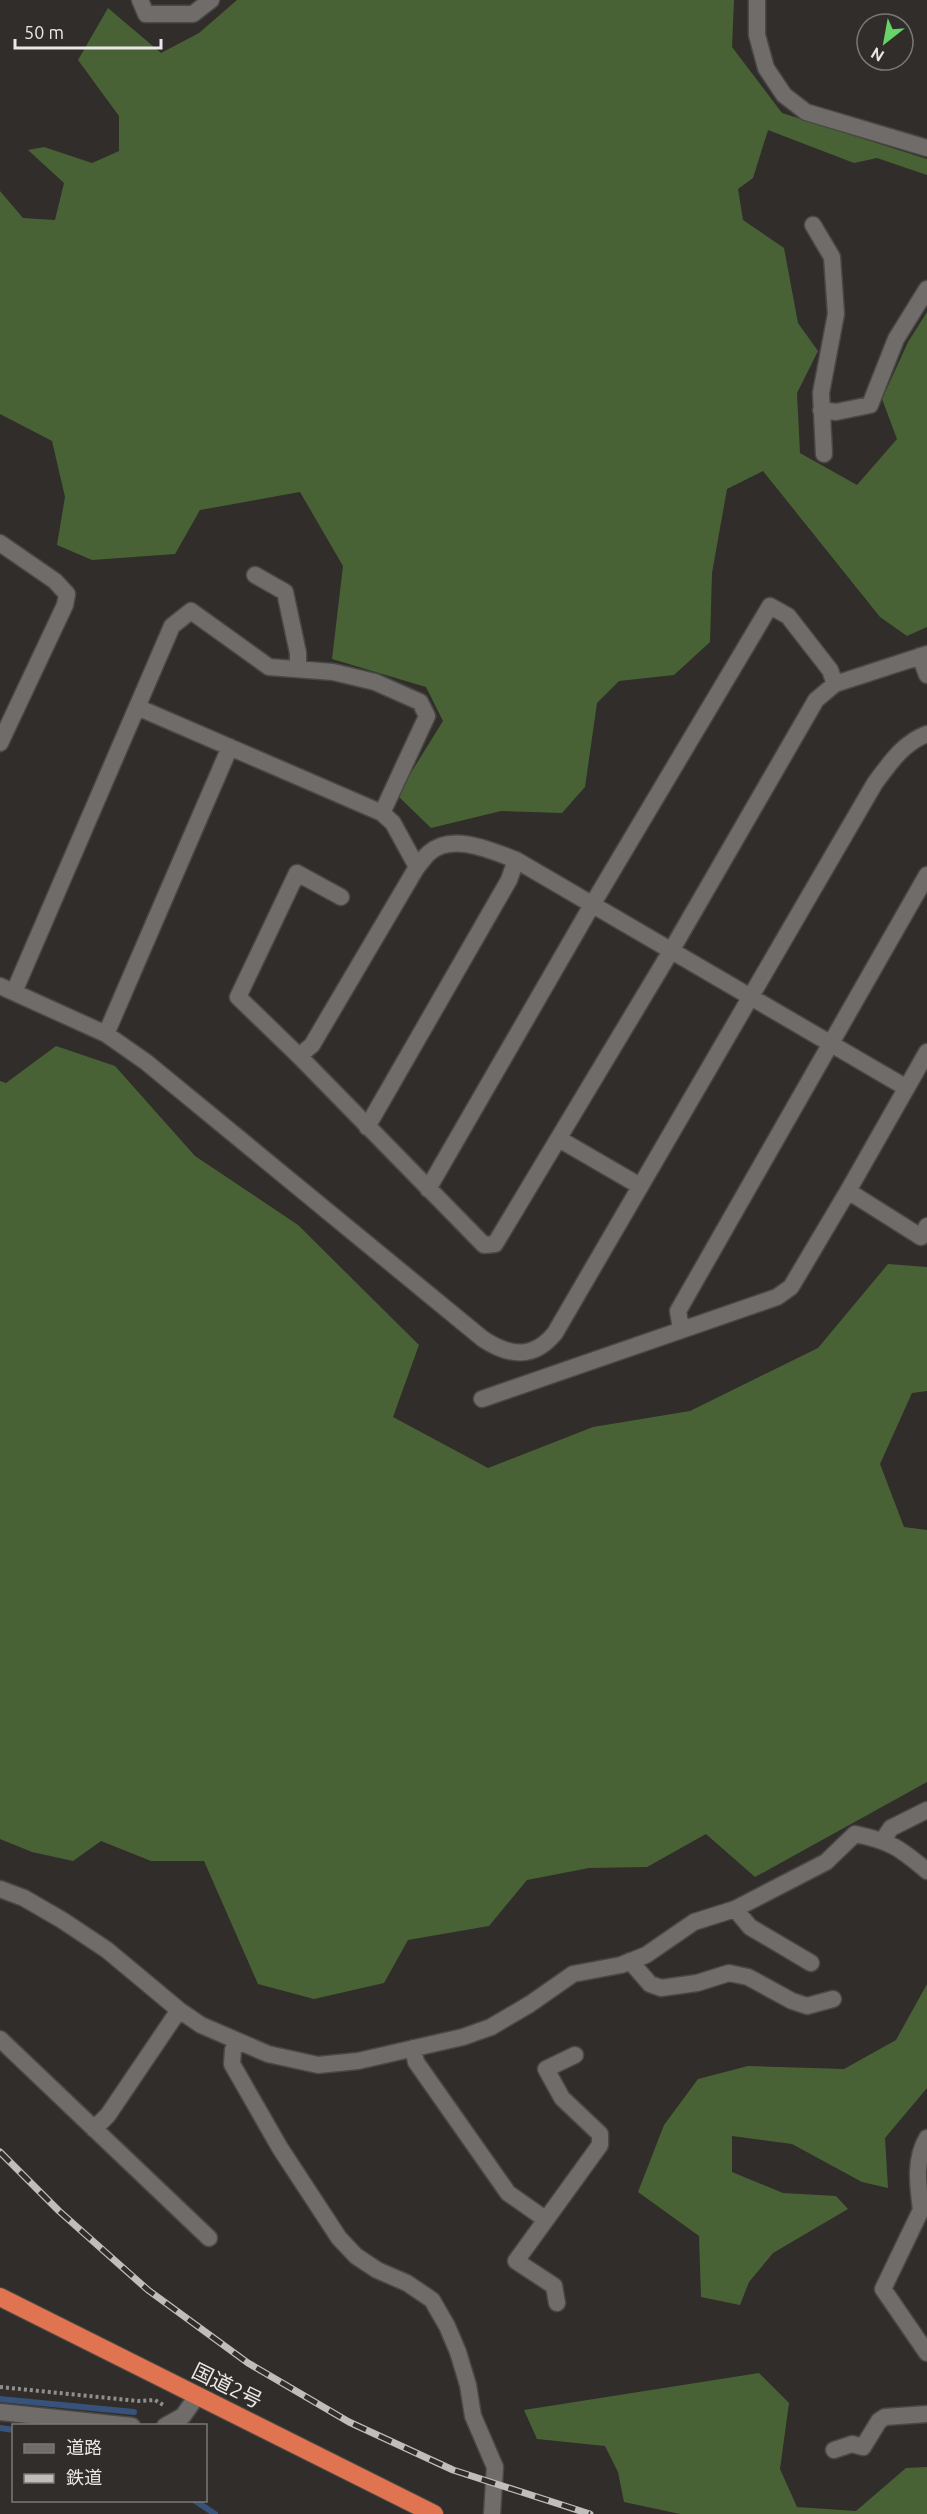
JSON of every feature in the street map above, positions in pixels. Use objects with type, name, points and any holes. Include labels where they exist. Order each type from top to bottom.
[{"type":"highway","name":"国道2号","points":[[0,2297],[434,2514]]},
{"type":"street","points":[[140,0],[146,14],[193,7],[211,0]]},
{"type":"street","points":[[757,0],[757,35],[766,68],[784,95],[806,112],[927,148]]},
{"type":"street","points":[[813,225],[832,257],[836,314],[821,393],[824,454]]},
{"type":"street","points":[[821,410],[836,412],[870,405],[896,339],[927,289]]},
{"type":"street","points":[[0,543],[55,581],[67,594],[65,605],[0,743]]},
{"type":"street","points":[[255,575],[285,592],[298,653],[298,669]]},
{"type":"street","points":[[428,1189],[592,905],[770,606],[788,616],[830,670],[835,684]]},
{"type":"street","points":[[382,813],[427,716],[420,702],[375,682],[333,672],[269,667],[191,611],[172,626],[7,989],[106,1034],[146,1062],[483,1339],[500,1350],[517,1353],[547,1344],[555,1333],[875,783],[899,751],[927,734]]},
{"type":"street","points":[[341,897],[297,873],[238,997],[484,1245],[495,1244],[671,951],[816,700],[835,684],[923,655],[927,675]]},
{"type":"street","points":[[137,707],[382,813],[393,824],[417,867]]},
{"type":"street","points":[[106,1034],[230,747]]},
{"type":"street","points":[[299,1056],[312,1045],[417,867],[429,852],[451,843],[490,850],[516,860],[905,1088]]},
{"type":"street","points":[[366,1127],[509,880],[516,860]]},
{"type":"street","points":[[681,1329],[678,1311],[927,875]]},
{"type":"street","points":[[482,1399],[777,1298],[790,1287],[927,1052]]},
{"type":"street","points":[[559,1139],[640,1186]]},
{"type":"street","points":[[848,1191],[921,1237],[927,1226]]},
{"type":"street","points":[[533,1350],[542,1377]]},
{"type":"street","points":[[883,1840],[891,1828],[927,1810]]},
{"type":"street","points":[[0,1889],[24,1898],[107,1950],[179,2010],[201,2025],[268,2054],[318,2065],[358,2061],[463,2037],[491,2027],[530,2004],[573,1974],[646,1955],[694,1922],[735,1909],[826,1862],[855,1834],[883,1840],[903,1850],[927,1870]]},
{"type":"street","points":[[735,1909],[750,1927],[811,1963]]},
{"type":"street","points":[[630,1961],[650,1984],[661,1988],[697,1983],[729,1973],[748,1977],[792,2001],[807,2006],[833,1999]]},
{"type":"street","points":[[94,2130],[108,2115],[179,2010]]},
{"type":"street","points":[[0,2039],[209,2238]]},
{"type":"street","points":[[237,2041],[233,2050],[232,2064],[280,2148],[339,2238],[356,2256],[377,2270],[407,2283],[432,2300],[447,2326],[468,2385],[473,2416],[495,2466],[492,2514]]},
{"type":"street","points":[[413,2048],[417,2062],[508,2193],[545,2219]]},
{"type":"street","points":[[556,2303],[554,2286],[516,2261],[600,2145],[600,2133],[562,2098],[546,2069],[575,2055]]},
{"type":"street","points":[[927,2138],[920,2150],[917,2181],[924,2208],[883,2289],[927,2354]]},
{"type":"street","points":[[169,2424],[183,2416],[197,2396]]},
{"type":"street","points":[[0,2412],[113,2424]]},
{"type":"street","points":[[834,2451],[852,2444],[863,2447],[879,2421],[885,2417],[927,2414]]},
{"type":"path","points":[[0,2387],[138,2401],[155,2400],[183,2416]]},
{"type":"green space","points":[[237,0],[734,0],[732,47],[782,113],[927,159],[927,175],[877,158],[854,163],[768,130],[753,178],[738,189],[743,220],[784,248],[798,323],[818,351],[797,393],[800,453],[857,485],[897,439],[882,399],[908,342],[927,312],[927,627],[907,636],[880,617],[763,471],[727,489],[712,573],[710,642],[674,675],[619,681],[597,703],[585,787],[562,813],[501,811],[431,828],[397,795],[443,721],[426,687],[332,659],[343,566],[300,492],[200,510],[175,554],[92,560],[57,545],[65,497],[52,441],[0,414],[0,191],[23,218],[55,220],[64,183],[28,150],[44,147],[92,163],[119,151],[119,116],[78,60],[108,8],[161,53],[199,33]]},
{"type":"green space","points":[[56,1046],[115,1066],[195,1156],[298,1225],[419,1345],[393,1417],[488,1468],[593,1427],[690,1411],[818,1348],[888,1264],[927,1267],[927,1391],[912,1393],[880,1464],[904,1527],[927,1530],[927,1782],[755,1877],[706,1834],[647,1867],[589,1868],[527,1880],[489,1926],[408,1940],[384,1983],[314,1999],[258,1984],[204,1861],[151,1861],[101,1841],[73,1861],[32,1852],[0,1839],[0,1081],[6,1083]]},
{"type":"green space","points":[[927,1984],[927,2088],[885,2138],[888,2188],[862,2182],[792,2144],[732,2136],[732,2172],[783,2193],[836,2196],[848,2209],[773,2253],[749,2282],[740,2305],[701,2297],[699,2236],[638,2192],[664,2125],[698,2079],[748,2066],[844,2069],[896,2040]]},
{"type":"green space","points":[[759,2373],[789,2403],[780,2469],[797,2507],[856,2511],[906,2468],[927,2467],[927,2514],[680,2514],[624,2502],[618,2472],[605,2446],[537,2439],[524,2410]]},
{"type":"waterway","points":[[0,2399],[134,2412]]},
{"type":"waterway","points":[[0,2428],[12,2430]]},
{"type":"waterway","points":[[197,2502],[215,2514]]},
{"type":"railway","points":[[0,2152],[59,2211],[148,2290],[248,2363],[349,2422],[453,2470],[590,2514]]}]
